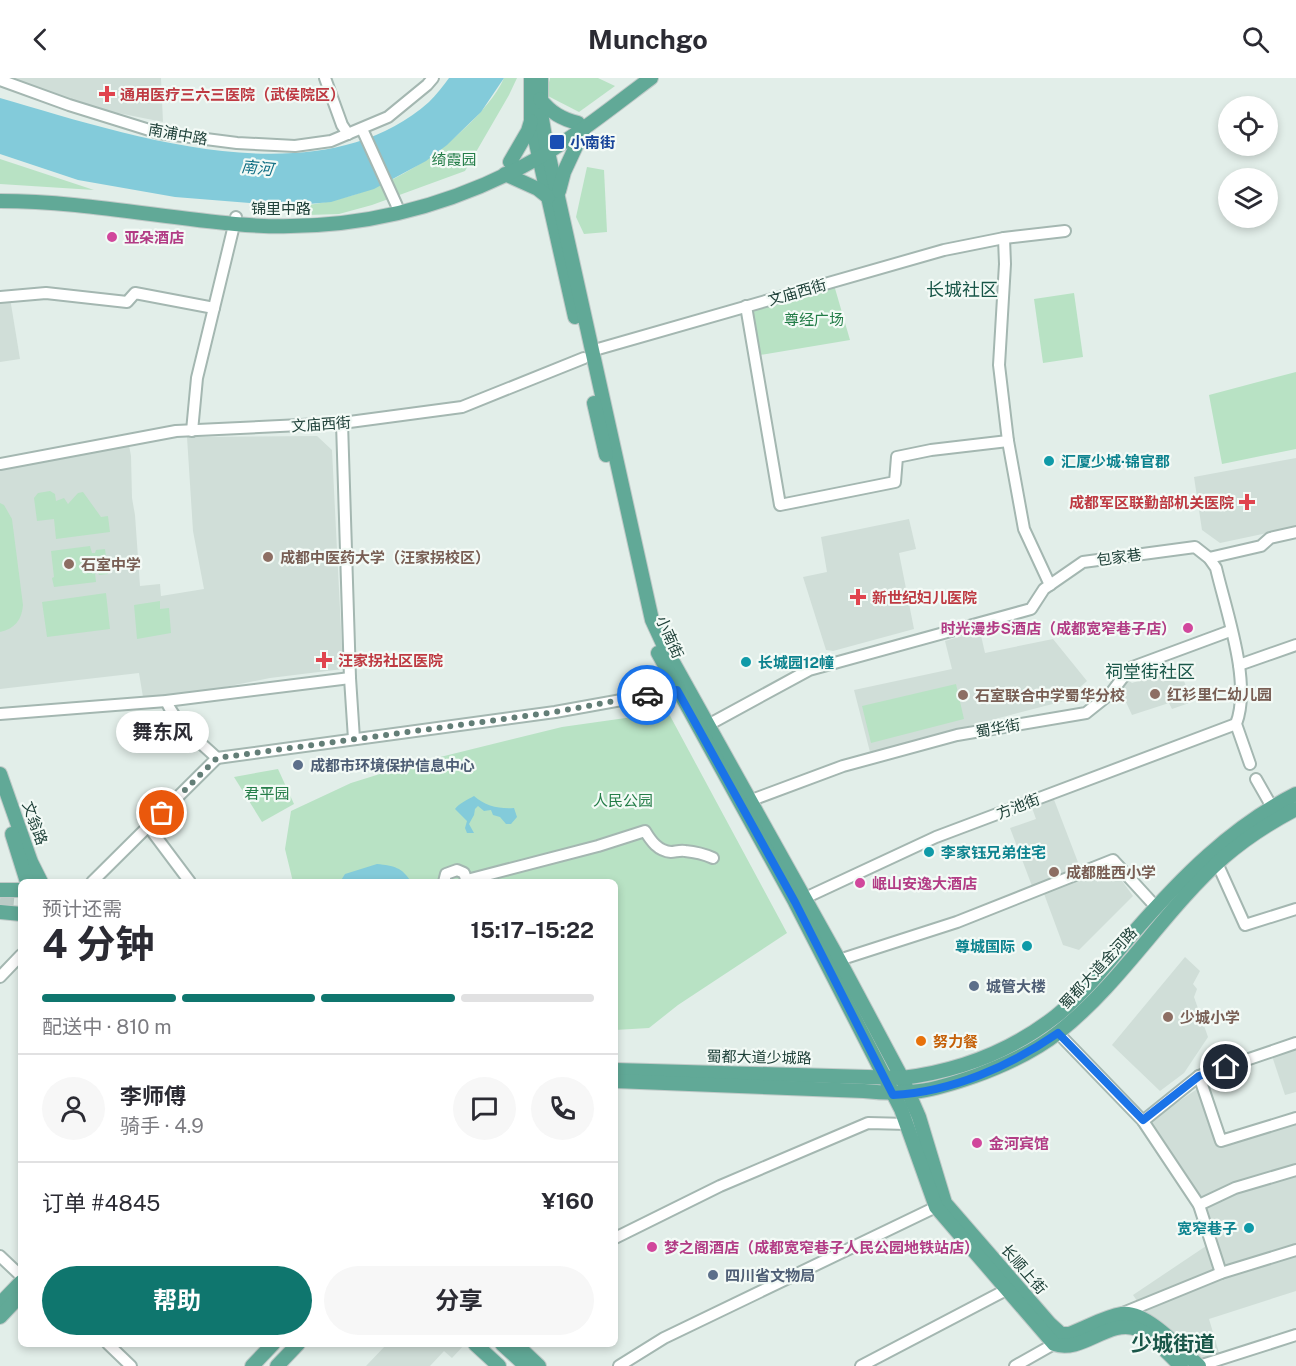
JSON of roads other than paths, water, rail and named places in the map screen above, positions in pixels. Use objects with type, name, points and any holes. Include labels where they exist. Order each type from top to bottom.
[{"type":"main road","points":[[531,78],[531,121],[528,131],[507,168],[538,189],[553,195],[582,125],[639,78]]},
{"type":"main road","points":[[541,78],[543,150]]},
{"type":"main road","points":[[582,125],[651,78]]},
{"type":"main road","points":[[540,99],[552,113],[582,125]]},
{"type":"main road","points":[[531,121],[543,150]]},
{"type":"main road","name":"锦里中路","points":[[0,201],[62,204],[308,226],[387,217],[437,202],[543,150],[582,125]]},
{"type":"main road","name":"小南街","points":[[543,150],[642,614],[651,638],[677,690],[795,902],[893,1095]]},
{"type":"main road","name":"锦里中路","points":[[0,192],[36,193],[235,220],[329,217],[397,206],[507,168]]},
{"type":"main road","name":"小南街","points":[[587,355],[652,620],[749,801],[806,898],[902,1078]]},
{"type":"main road","name":"文翁路","points":[[0,774],[31,862],[40,879]]},
{"type":"main road","name":"蜀都大道金河路","points":[[902,1078],[933,1074],[979,1061],[999,1052],[1046,1023],[1082,992],[1197,863],[1272,807],[1296,794]]},
{"type":"main road","name":"文翁路","points":[[0,798],[26,879]]},
{"type":"main road","name":"蜀都大道金河路","points":[[893,1095],[909,1094],[956,1083],[1033,1051],[1088,1007],[1217,863],[1256,832],[1296,809]]},
{"type":"main road","points":[[0,890],[18,891]]},
{"type":"main road","points":[[0,912],[18,914]]},
{"type":"main road","name":"蜀都大道少城路","points":[[618,1070],[902,1078]]},
{"type":"main road","name":"长顺上街","points":[[902,1078],[919,1117],[945,1203],[1050,1324],[1061,1334],[1069,1334],[1120,1314]]},
{"type":"main road","name":"蜀都大道少城路","points":[[618,1082],[852,1091],[893,1095]]},
{"type":"main road","name":"长顺上街","points":[[893,1095],[908,1124],[936,1207],[1054,1344]]},
{"type":"main road","points":[[0,1304],[18,1285]]},
{"type":"main road","points":[[0,1317],[18,1298]]},
{"type":"main road","points":[[1120,1314],[1131,1314],[1144,1318],[1199,1366]]},
{"type":"main road","points":[[1054,1344],[1067,1346],[1114,1329],[1134,1328],[1145,1334],[1180,1366]]},
{"type":"main road","points":[[252,1366],[270,1347]]},
{"type":"main road","points":[[263,1366],[281,1347]]},
{"type":"main road","points":[[277,1366],[295,1347]]},
{"type":"main road","points":[[290,1366],[306,1347]]},
{"type":"main road","points":[[479,1347],[499,1366]]},
{"type":"main road","points":[[493,1347],[513,1366]]},
{"type":"main road","points":[[505,1347],[526,1366]]},
{"type":"main road","points":[[519,1347],[539,1366]]},
{"type":"street","points":[[325,78],[348,134]]},
{"type":"street","name":"南浦中路","points":[[0,80],[69,105],[159,133],[237,143],[295,146],[331,141],[348,134],[364,134],[428,86],[434,78]]},
{"type":"street","points":[[364,134],[397,206]]},
{"type":"street","points":[[192,431],[197,378],[235,220]]},
{"type":"street","name":"文庙西街","points":[[0,464],[176,431],[342,423],[462,407],[587,355],[746,306],[944,250],[1004,238],[1065,231]]},
{"type":"street","points":[[1004,238],[1005,264],[999,365],[1008,441],[1024,529],[1050,585]]},
{"type":"street","points":[[0,297],[46,293],[127,302],[135,293],[214,308]]},
{"type":"street","points":[[746,306],[780,505],[895,482],[897,457],[931,450],[1008,441]]},
{"type":"street","points":[[342,423],[354,739]]},
{"type":"street","points":[[1250,764],[1236,724],[1240,713],[1239,665],[1216,568],[1209,558],[1261,546],[1270,538],[1296,532]]},
{"type":"street","name":"包家巷","points":[[708,725],[809,670],[1030,609],[1044,589],[1083,562],[1195,547],[1209,558]]},
{"type":"street","name":"蜀华街","points":[[749,801],[843,766],[957,735],[1086,713],[1111,693],[1130,668],[1230,631]]},
{"type":"street","points":[[1239,665],[1296,645]]},
{"type":"street","points":[[0,714],[166,701],[350,678]]},
{"type":"street","points":[[95,879],[217,758],[555,712],[677,690]]},
{"type":"street","points":[[166,701],[178,722],[217,758]]},
{"type":"street","name":"方池街","points":[[806,898],[936,837],[1236,724]]},
{"type":"street","points":[[1256,779],[1272,807]]},
{"type":"street","points":[[148,826],[188,879]]},
{"type":"street","points":[[474,879],[645,831],[651,842],[661,849],[671,852],[682,850],[700,853],[713,858]]},
{"type":"street","points":[[839,960],[957,922],[1113,860],[1156,907]]},
{"type":"street","points":[[1217,863],[1245,925],[1296,909]]},
{"type":"street","points":[[445,879],[446,874],[457,870],[464,873],[466,879]]},
{"type":"street","points":[[0,977],[18,958]]},
{"type":"street","points":[[1058,1033],[1143,1120],[1200,1205],[1221,1273]]},
{"type":"street","points":[[1143,1120],[1199,1076],[1296,1043]]},
{"type":"street","points":[[1199,1076],[1221,1141],[1296,1118]]},
{"type":"street","points":[[618,1237],[720,1186],[868,1123],[908,1124]]},
{"type":"street","points":[[1200,1205],[1235,1188],[1296,1170]]},
{"type":"street","points":[[619,1366],[664,1338],[936,1207]]},
{"type":"street","points":[[1120,1314],[1221,1273],[1296,1250]]},
{"type":"street","points":[[0,1256],[18,1273]]},
{"type":"street","points":[[861,1366],[1006,1290]]},
{"type":"street","points":[[1199,1366],[1296,1335]]},
{"type":"street","points":[[1015,1366],[1054,1344]]},
{"type":"street","points":[[111,1347],[131,1366]]},
{"type":"water","name":"南河","points":[[449,78],[504,78],[481,112],[447,145],[426,161],[374,189],[331,202],[286,206],[175,197],[78,180],[0,154],[0,98],[104,128],[161,141],[219,151],[277,154],[332,148],[384,132],[429,102]]},
{"type":"water","points":[[474,796],[492,806],[514,808],[517,817],[511,824],[506,824],[500,817],[493,815],[491,810],[484,811],[478,806],[469,824],[474,833],[467,833],[465,828],[467,821],[455,809]]},
{"type":"water","points":[[377,864],[397,868],[409,879],[342,879],[345,874]]},
{"type":"tunnel","points":[[0,900],[18,902]]},
{"type":"place","name":"通用医疗三六三医院（武侯院区）","points":[[107,94]]},
{"type":"place","name":"小南街","points":[[557,142]]},
{"type":"place","name":"亚朵酒店","points":[[112,237]]},
{"type":"place","name":"汇厦少城·锦官郡","points":[[1049,461]]},
{"type":"place","name":"成都军区联勤部机关医院","points":[[1247,502]]},
{"type":"place","name":"成都中医药大学（汪家拐校区）","points":[[268,557]]},
{"type":"place","name":"石室中学","points":[[69,564]]},
{"type":"place","name":"新世纪妇儿医院","points":[[858,597]]},
{"type":"place","name":"时光漫步S酒店（成都宽窄巷子店）","points":[[1188,628]]},
{"type":"place","name":"汪家拐社区医院","points":[[324,660]]},
{"type":"place","name":"长城园12幢","points":[[746,662]]},
{"type":"place","name":"红衫里仁幼儿园","points":[[1155,694]]},
{"type":"place","name":"石室联合中学蜀华分校","points":[[963,695]]},
{"type":"place","name":"成都市环境保护信息中心","points":[[298,765]]},
{"type":"place","name":"舞东风","points":[[162,813]]},
{"type":"place","name":"李家钰兄弟住宅","points":[[929,852]]},
{"type":"place","name":"成都胜西小学","points":[[1054,872]]},
{"type":"place","name":"岷山安逸大酒店","points":[[860,883]]},
{"type":"place","name":"尊城国际","points":[[1027,946]]},
{"type":"place","name":"城管大楼","points":[[974,986]]},
{"type":"place","name":"少城小学","points":[[1168,1017]]},
{"type":"place","name":"努力餐","points":[[921,1041]]},
{"type":"place","name":"金河宾馆","points":[[977,1143]]},
{"type":"place","name":"宽窄巷子","points":[[1249,1228]]},
{"type":"place","name":"梦之阁酒店（成都宽窄巷子人民公园地铁站店）","points":[[652,1247]]},
{"type":"place","name":"四川省文物局","points":[[713,1275]]},
{"type":"district","name":"长城社区","points":[[962,289]]},
{"type":"district","name":"祠堂街社区","points":[[1150,671]]},
{"type":"district","name":"少城街道","points":[[1173,1343]]},
{"type":"park label","name":"绮霞园","points":[[454,159]]},
{"type":"park label","name":"尊经广场","points":[[814,319]]},
{"type":"park label","name":"君平园","points":[[267,793]]},
{"type":"park label","name":"人民公园","points":[[623,800]]}]
